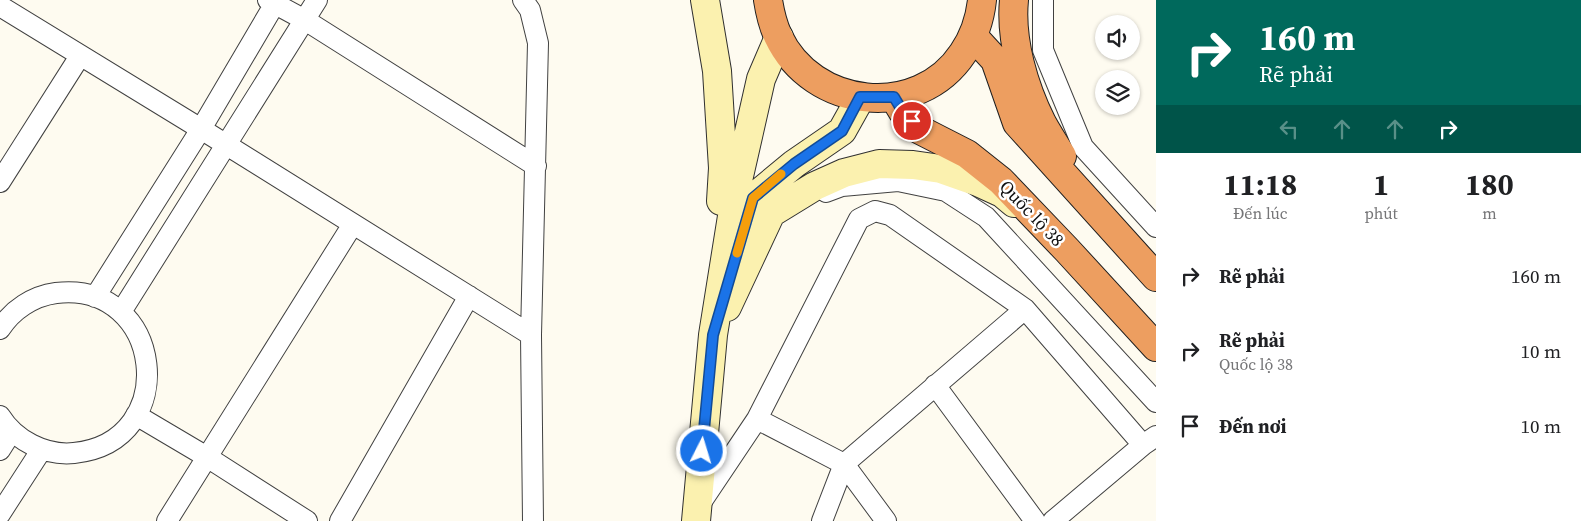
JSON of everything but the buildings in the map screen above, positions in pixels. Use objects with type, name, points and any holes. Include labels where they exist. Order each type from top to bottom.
[{"type":"highway","points":[[768,0],[778,37],[789,55],[804,71],[821,83],[840,92],[860,97],[894,97],[914,91],[949,70],[963,54],[973,36],[979,19],[982,0]]},
{"type":"highway","points":[[1014,0],[1015,38],[1022,72],[1042,122],[1095,210]]},
{"type":"highway","points":[[973,36],[995,60],[1017,123],[1156,277]]},
{"type":"highway","name":"Quốc lộ 38","points":[[894,97],[903,112],[920,130],[967,154],[1001,180],[1156,347]]},
{"type":"main road","points":[[697,515],[713,335],[723,168],[717,71],[705,0]]},
{"type":"main road","points":[[713,335],[737,185],[761,79],[778,37]]},
{"type":"main road","points":[[713,335],[753,198],[794,164],[842,131],[860,97]]},
{"type":"main road","points":[[713,335],[771,212],[815,186],[844,173],[879,164],[914,165],[941,169],[978,182],[1002,193],[1067,250]]},
{"type":"street","points":[[121,312],[317,0]]},
{"type":"street","points":[[522,0],[530,10],[538,43],[532,335],[532,521]]},
{"type":"street","points":[[1043,0],[1044,50],[1083,147],[1156,227]]},
{"type":"street","points":[[95,297],[201,129],[273,1],[536,166]]},
{"type":"street","points":[[0,6],[532,335]]},
{"type":"street","points":[[0,182],[80,56]]},
{"type":"street","points":[[771,212],[842,186],[898,181],[946,192],[986,216],[1156,402]]},
{"type":"street","points":[[697,515],[757,419],[859,219],[875,211],[890,216],[1024,309],[1150,441],[1054,521]]},
{"type":"street","points":[[167,521],[353,224]]},
{"type":"street","points":[[1,327],[23,305],[36,298],[51,294],[73,292],[95,297],[121,312],[132,324],[146,353],[148,369],[147,386],[136,416],[127,428],[102,446],[72,454],[57,453],[42,449],[21,439],[6,424]]},
{"type":"street","points":[[340,521],[469,296]]},
{"type":"street","points":[[822,521],[844,464],[1024,309]]},
{"type":"street","points":[[936,385],[1034,521]]},
{"type":"street","points":[[136,416],[207,457],[307,521]]},
{"type":"street","points":[[757,419],[844,464],[886,521]]},
{"type":"street","points":[[0,450],[6,424]]},
{"type":"street","points":[[0,514],[42,449]]},
{"type":"slow traffic","points":[[737,253],[753,198],[781,174]]},
{"type":"route","points":[[702,451],[713,335],[753,198],[794,164],[842,131],[860,97],[894,97],[903,112],[912,121]]}]
